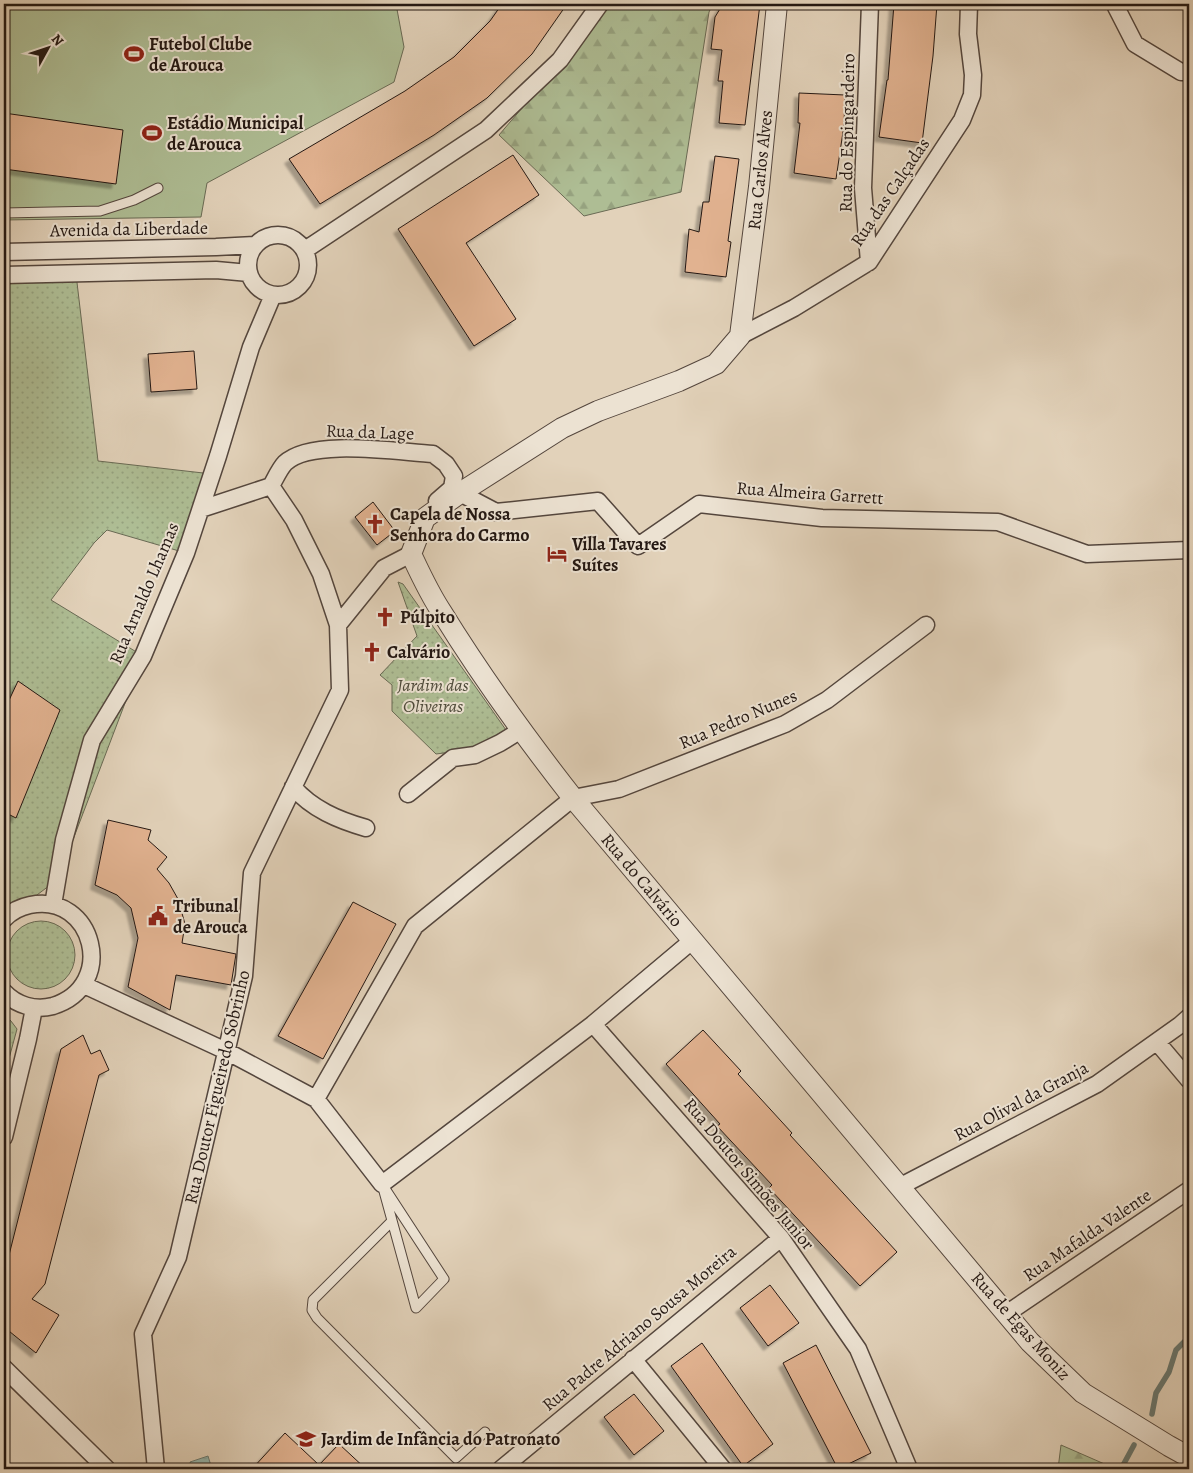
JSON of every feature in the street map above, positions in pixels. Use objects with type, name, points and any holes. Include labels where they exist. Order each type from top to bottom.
[{"type":"street","points":[[305,250],[486,130],[560,60],[600,4]]},
{"type":"street","name":"Rua Carlos Alves","points":[[740,336],[759,186],[777,4]]},
{"type":"street","name":"Rua do Espingardeiro","points":[[869,262],[863,188],[870,4]]},
{"type":"street","name":"Rua das Calçadas","points":[[740,336],[794,308],[869,262],[962,120],[972,95],[973,75],[968,34],[969,4]]},
{"type":"street","points":[[1116,4],[1135,44],[1181,72],[1189,72]]},
{"type":"street","points":[[281,234],[294,238],[305,250],[309,267],[302,284],[294,291],[284,295],[273,294],[259,288],[252,280],[249,273],[249,257],[255,245],[266,236],[281,234]]},
{"type":"street","name":"Avenida da Liberdade","points":[[4,252],[255,245]]},
{"type":"street","points":[[4,275],[216,270],[249,273]]},
{"type":"street","name":"Rua Arnaldo Lhamas","points":[[53,905],[64,840],[92,740],[143,656],[186,553],[251,347],[273,294]]},
{"type":"street","points":[[338,625],[384,568],[411,554],[425,518],[460,493],[562,428],[598,411],[679,381],[716,364],[740,336]]},
{"type":"street","name":"Rua da Lage","points":[[271,486],[285,463],[306,452],[330,448],[432,454],[446,464],[454,476],[452,488],[419,519],[422,525]]},
{"type":"street","points":[[201,509],[271,486]]},
{"type":"street","name":"Rua Doutor Figueiredo Sobrinho","points":[[156,1469],[143,1334],[178,1257],[244,976],[252,873],[340,690],[338,625],[321,574],[294,520],[271,486]]},
{"type":"street","name":"Rua Almeira Garrett","points":[[460,493],[496,512],[598,501],[638,546],[698,504],[822,518],[998,522],[1087,554],[1189,550]]},
{"type":"street","name":"Rua do Calvário","points":[[411,554],[440,610],[520,730],[573,798],[899,1187]]},
{"type":"street","name":"Rua Pedro Nunes","points":[[573,798],[619,789],[785,724],[827,700],[926,625]]},
{"type":"street","points":[[408,794],[453,758],[475,755],[500,743],[520,730]]},
{"type":"street","points":[[293,786],[304,799],[320,809],[341,821],[366,828]]},
{"type":"street","points":[[316,1099],[415,926],[573,798]]},
{"type":"street","points":[[4,919],[22,907],[38,904],[53,905],[68,912],[80,923],[89,937],[92,953],[91,970],[84,984],[74,995],[62,1003],[48,1008],[34,1008],[20,1004],[4,992]]},
{"type":"street","points":[[84,984],[226,1051],[316,1099],[382,1184],[593,1024],[692,940]]},
{"type":"street","points":[[4,1137],[34,1008]]},
{"type":"street","name":"Rua Olival da Granja","points":[[899,1187],[1097,1084],[1189,1017]]},
{"type":"street","name":"Rua Doutor Simões Junior","points":[[593,1024],[780,1238],[858,1350],[909,1469]]},
{"type":"street","points":[[1157,1042],[1189,1080]]},
{"type":"street","name":"Rua de Egas Moniz","points":[[899,1187],[1030,1342],[1083,1393],[1189,1457]]},
{"type":"street","name":"Rua Mafalda Valente","points":[[1006,1314],[1189,1190]]},
{"type":"street","name":"Rua Padre Adriano Sousa Moreira","points":[[501,1469],[780,1238]]},
{"type":"street","points":[[633,1359],[724,1469]]},
{"type":"street","points":[[4,1368],[107,1469]]},
{"type":"lane","points":[[4,213],[100,211],[134,200],[158,188]]},
{"type":"lane","points":[[382,1184],[444,1279],[416,1308],[392,1221],[382,1184]]},
{"type":"lane","points":[[392,1221],[313,1300],[312,1310],[317,1318],[456,1458],[485,1432]]},
{"type":"green space","name":"Estádio Municipal de Arouca","points":[[4,4],[396,4],[404,47],[394,82],[207,183],[201,217],[4,220]]},
{"type":"green space","points":[[611,4],[713,4],[709,12],[681,192],[584,216],[499,135]]},
{"type":"green space","points":[[76,274],[98,461],[212,474],[186,553],[107,530],[94,543],[51,600],[143,656],[58,879],[4,920],[4,275]]},
{"type":"green space","name":"Jardim das Oliveiras","points":[[398,582],[403,584],[506,730],[467,750],[436,754],[392,711],[392,685],[380,675],[417,636]]},
{"type":"green space","points":[[41,921],[54,924],[65,931],[72,942],[75,955],[72,968],[65,979],[54,986],[41,989],[28,986],[17,979],[10,968],[7,955],[10,942],[17,931],[28,924]]},
{"type":"green space","points":[[4,1014],[17,1029],[4,1077]]},
{"type":"green space","points":[[1061,1445],[1116,1469],[1058,1469]]},
{"type":"water","points":[[208,1456],[212,1469],[192,1469],[190,1462]]},
{"type":"building","points":[[502,4],[567,4],[532,54],[487,98],[434,135],[320,204],[289,159],[405,91],[454,57],[490,21]]},
{"type":"building","points":[[723,4],[760,4],[745,125],[719,123],[723,81],[718,81],[722,50],[711,49],[715,17]]},
{"type":"building","points":[[894,4],[937,4],[933,56],[922,143],[879,137],[888,80]]},
{"type":"building","points":[[799,93],[845,95],[844,125],[836,179],[794,173],[800,123],[798,123]]},
{"type":"building","points":[[4,113],[123,130],[116,184],[4,169]]},
{"type":"building","points":[[513,155],[539,195],[466,243],[516,319],[474,346],[398,229]]},
{"type":"building","points":[[715,156],[739,159],[728,241],[731,242],[726,277],[685,272],[689,229],[699,232],[703,202],[709,202]]},
{"type":"building","points":[[194,351],[197,389],[151,392],[148,354]]},
{"type":"building","name":"Capela de Nossa Senhora do Carmo","points":[[373,502],[395,531],[377,545],[355,517]]},
{"type":"building","points":[[18,681],[60,710],[16,818],[4,812],[4,711]]},
{"type":"building","name":"Tribunal de Arouca","points":[[108,820],[151,830],[148,840],[167,857],[157,869],[169,883],[178,899],[185,924],[182,943],[236,954],[231,985],[176,975],[170,1010],[128,987],[138,938],[131,908],[117,895],[95,885]]},
{"type":"building","points":[[353,902],[396,924],[323,1059],[278,1036]]},
{"type":"building","points":[[703,1030],[741,1071],[738,1074],[792,1133],[790,1135],[897,1252],[860,1286],[769,1188],[772,1185],[717,1126],[720,1124],[666,1064]]},
{"type":"building","points":[[83,1035],[91,1054],[100,1050],[109,1070],[99,1075],[45,1284],[32,1299],[59,1315],[36,1353],[4,1327],[4,1275],[61,1049]]},
{"type":"building","points":[[770,1285],[799,1323],[768,1346],[740,1308]]},
{"type":"building","points":[[702,1343],[773,1444],[743,1466],[671,1366]]},
{"type":"building","points":[[816,1345],[871,1453],[838,1469],[783,1363]]},
{"type":"building","points":[[634,1394],[664,1431],[634,1455],[604,1417]]},
{"type":"building","points":[[285,1433],[319,1465],[339,1444],[366,1469],[252,1469]]},
{"type":"waterway","points":[[1152,1414],[1156,1393],[1169,1372],[1176,1350],[1189,1337]]},
{"type":"waterway","points":[[1121,1469],[1134,1445]]},
{"type":"place","name":"Futebol Clube de Arouca","points":[[134,54]]},
{"type":"place","name":"Estádio Municipal de Arouca","points":[[152,133]]},
{"type":"place","name":"Capela de Nossa Senhora do Carmo","points":[[375,524]]},
{"type":"place","name":"Villa Tavares Suítes","points":[[557,554]]},
{"type":"place","name":"Púlpito","points":[[385,617]]},
{"type":"place","name":"Calvário","points":[[372,652]]},
{"type":"place","name":"Tribunal de Arouca","points":[[158,916]]},
{"type":"place","name":"Jardim de Infância do Patronato","points":[[306,1439]]}]
